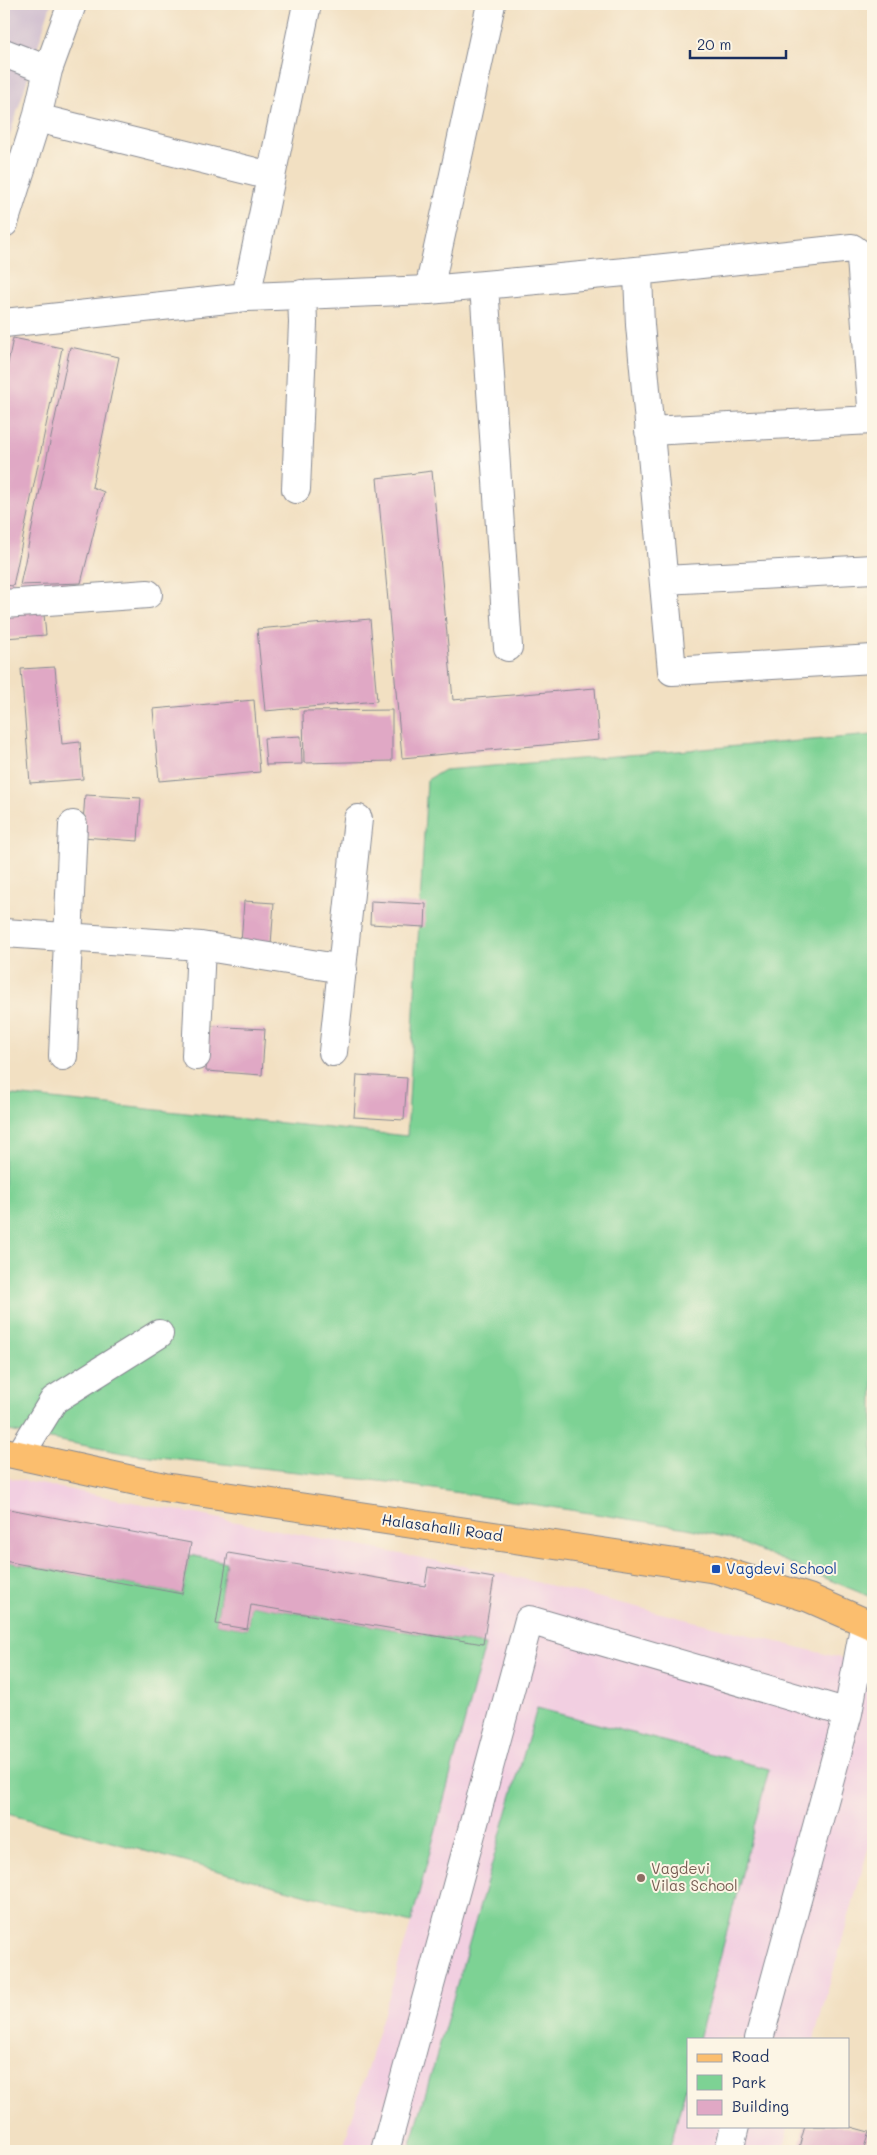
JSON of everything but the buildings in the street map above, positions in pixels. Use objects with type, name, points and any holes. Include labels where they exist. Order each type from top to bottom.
[{"type":"main road","name":"Halasahalli Road","points":[[12,1454],[164,1487],[716,1569],[809,1598],[869,1624]]},
{"type":"street","points":[[4,223],[37,118],[48,70],[72,4]]},
{"type":"street","points":[[246,297],[307,4]]},
{"type":"street","points":[[429,290],[491,4]]},
{"type":"street","points":[[4,53],[48,70]]},
{"type":"street","points":[[37,118],[271,176]]},
{"type":"street","points":[[4,323],[246,297],[429,290],[636,271],[852,248],[856,250],[861,258],[873,420],[650,431]]},
{"type":"street","points":[[636,271],[638,275],[640,325],[672,670],[873,659]]},
{"type":"street","points":[[484,285],[508,647]]},
{"type":"street","points":[[296,489],[303,323],[302,294]]},
{"type":"street","points":[[664,580],[873,569]]},
{"type":"street","points":[[4,604],[148,594]]},
{"type":"street","points":[[333,1052],[358,819]]},
{"type":"street","points":[[63,1056],[72,825]]},
{"type":"street","points":[[4,933],[201,946],[343,969]]},
{"type":"street","points":[[196,1056],[201,946]]},
{"type":"street","points":[[12,1454],[54,1400],[159,1334]]},
{"type":"street","points":[[386,2151],[529,1620],[848,1713]]},
{"type":"street","points":[[759,2038],[848,1713],[869,1624]]},
{"type":"street","points":[[729,2151],[735,2128]]},
{"type":"shaded area","points":[[4,4],[51,4],[4,154]]},
{"type":"shaded area","name":"Vagdevi Vilas School","points":[[4,1477],[504,1574],[873,1666],[873,1832],[814,2038],[687,2038],[687,2128],[788,2128],[782,2151],[342,2151],[411,1923],[485,1645],[252,1605],[247,1629],[216,1624],[226,1562],[190,1555],[182,1594],[4,1561]]},
{"type":"green space","points":[[873,735],[873,1598],[729,1538],[687,1528],[388,1482],[123,1453],[4,1430],[4,1094],[407,1136],[427,780],[444,770]]},
{"type":"green space","points":[[189,1555],[226,1562],[216,1624],[247,1629],[251,1605],[485,1645],[411,1923],[4,1813],[4,1561],[182,1594]]},
{"type":"green space","points":[[537,1708],[769,1769],[699,2038],[687,2038],[687,2083],[669,2151],[409,2151]]},
{"type":"place","name":"Vagdevi School","points":[[716,1569]]},
{"type":"place","name":"Vagdevi Vilas School","points":[[641,1878]]}]
